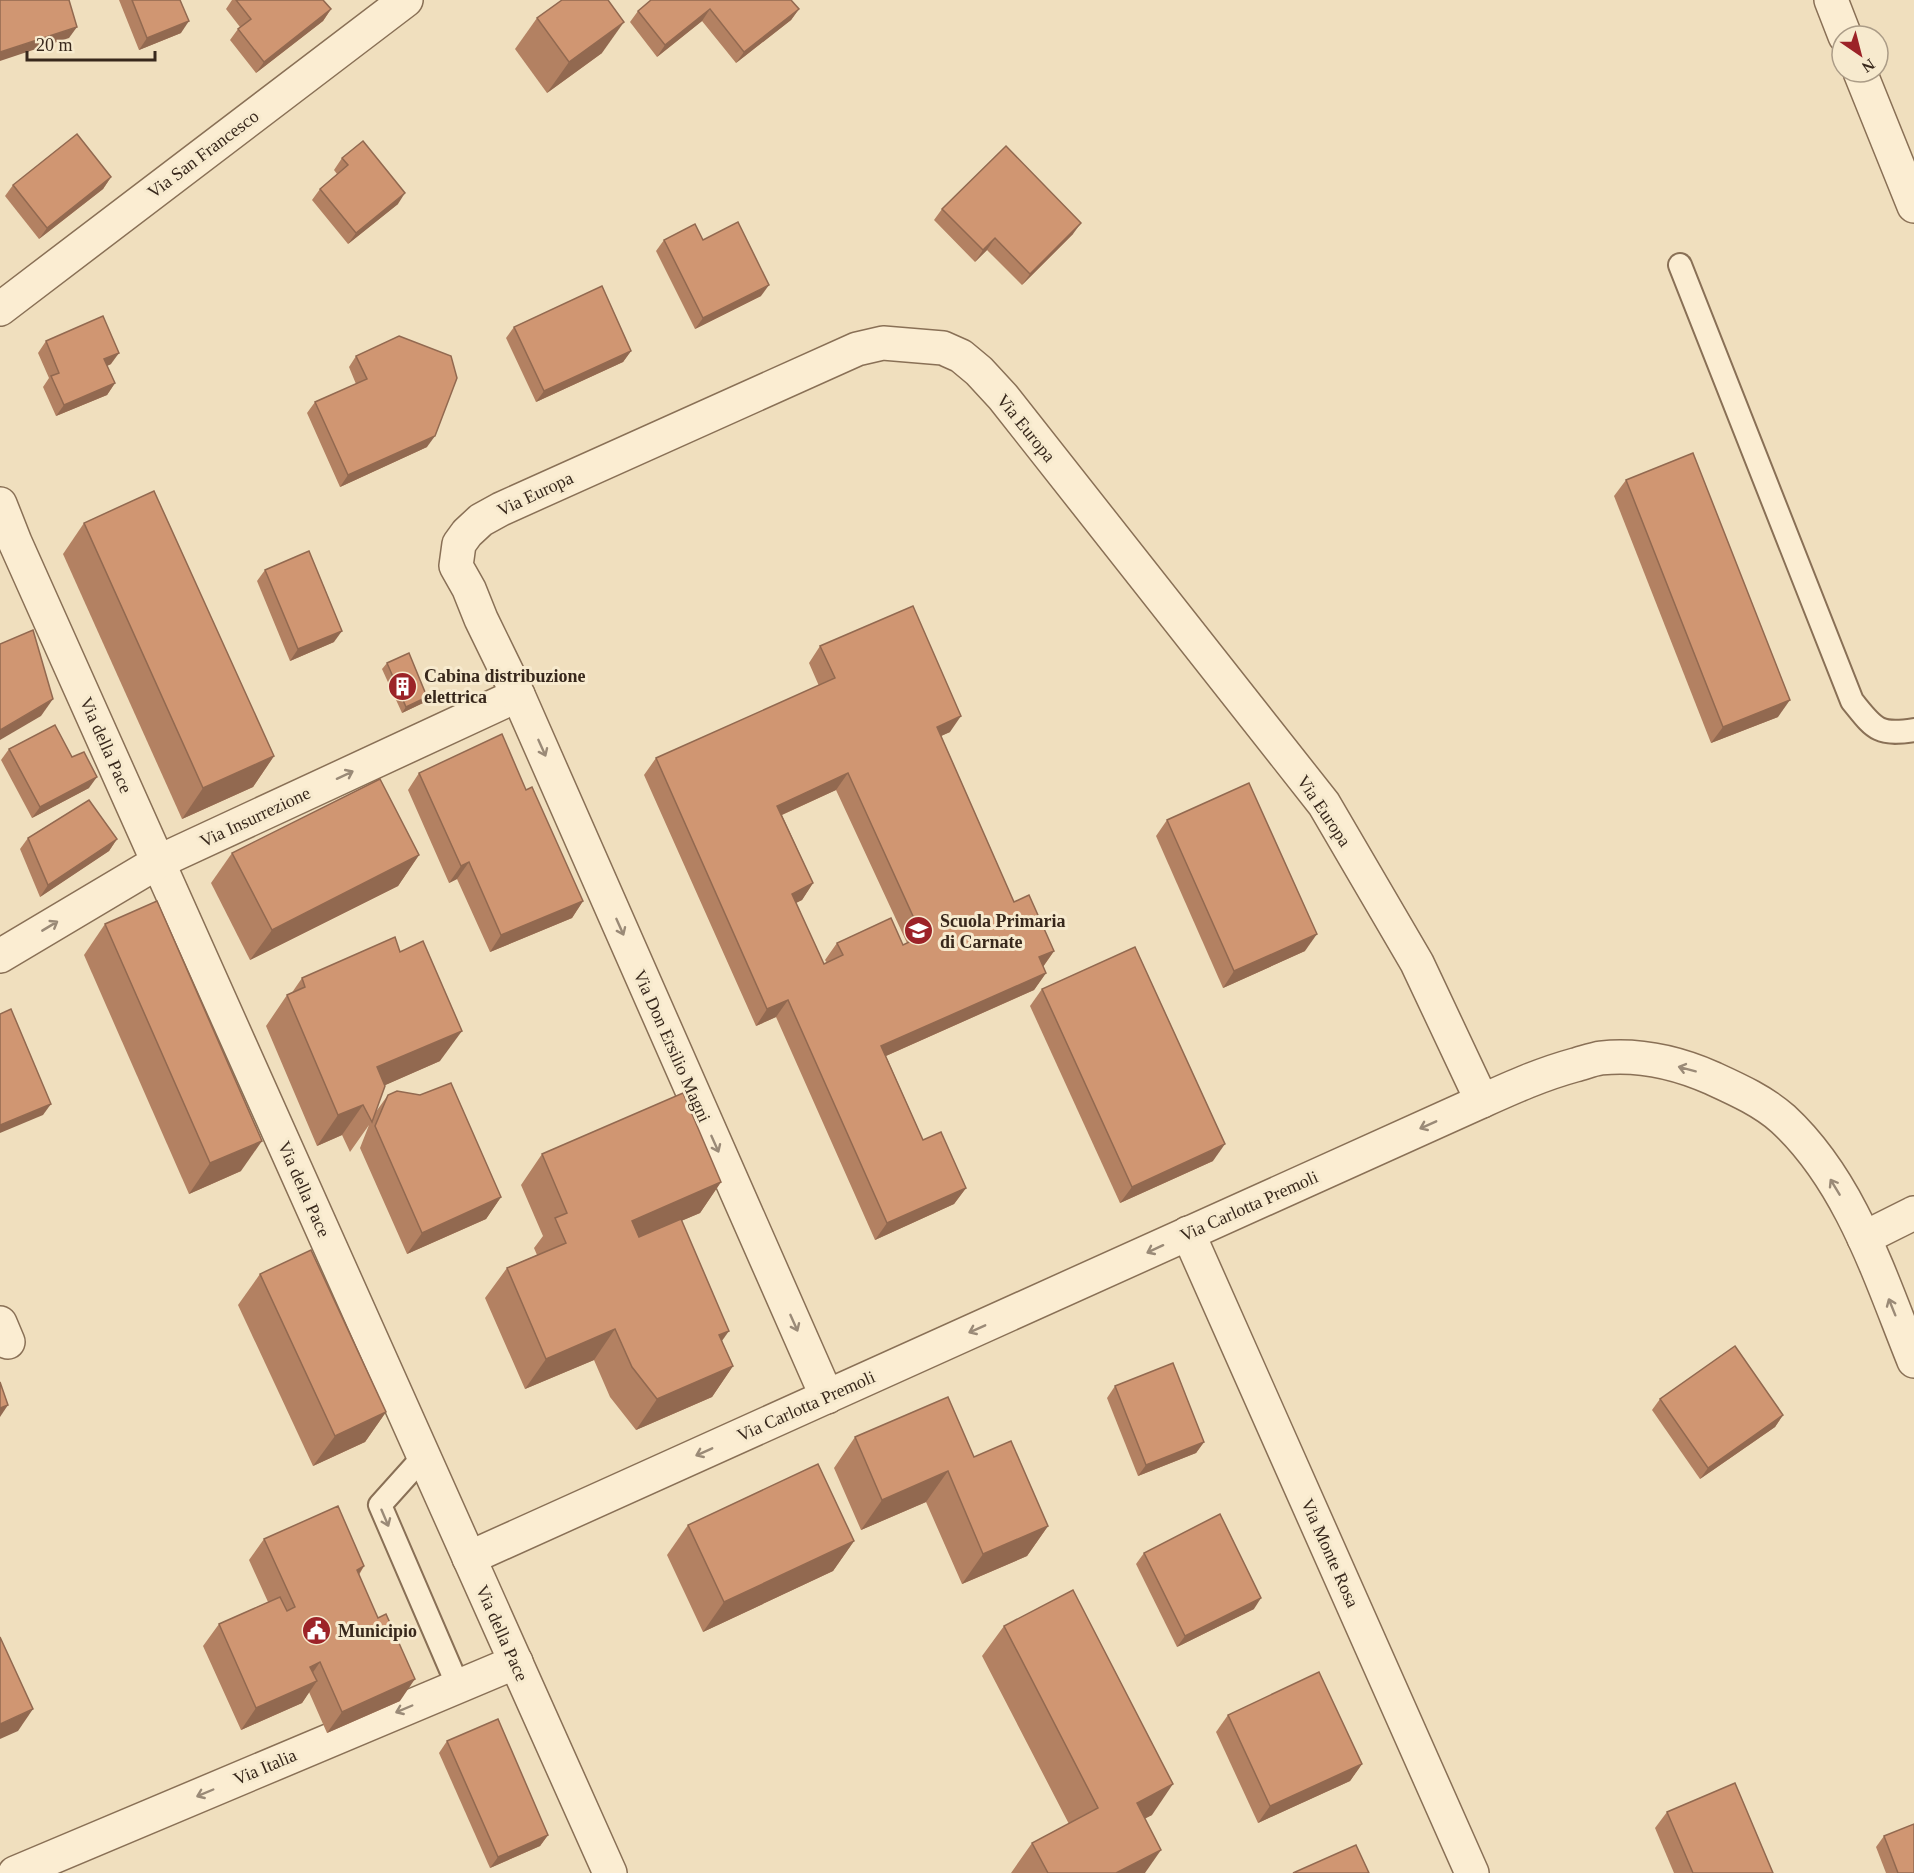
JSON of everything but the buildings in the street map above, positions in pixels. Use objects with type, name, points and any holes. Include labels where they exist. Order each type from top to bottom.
[{"type":"street","name":"Via San Francesco","points":[[0,309],[406,0]]},
{"type":"street","points":[[1831,0],[1840,24]]},
{"type":"street","points":[[1865,84],[1913,200]]},
{"type":"street","name":"Via Europa","points":[[519,695],[456,566],[459,544],[481,520],[857,349],[883,343],[943,348],[961,356],[979,371],[1003,397],[1324,804],[1416,963],[1482,1101]]},
{"type":"street","name":"Via della Pace","points":[[0,504],[7,547],[158,862],[610,1873]]},
{"type":"street","name":"Via Insurrezione","points":[[0,956],[158,862],[519,695]]},
{"type":"street","name":"Via Don Ersilio Magni","points":[[519,695],[827,1397]]},
{"type":"street","name":"Via Carlotta Premoli","points":[[469,1558],[1482,1101],[1544,1074],[1600,1058],[1646,1058],[1696,1071],[1741,1091],[1781,1118],[1814,1152],[1839,1192],[1864,1238],[1914,1361]]},
{"type":"street","points":[[1864,1238],[1914,1213]]},
{"type":"street","name":"Via Monte Rosa","points":[[1188,1233],[1472,1873]]},
{"type":"street","name":"Via Italia","points":[[15,1873],[516,1662]]},
{"type":"lane","points":[[1680,265],[1852,701],[1872,726],[1893,733],[1914,730]]},
{"type":"lane","points":[[424,1456],[380,1505],[458,1686]]},
{"type":"place","name":"Cabina distribuzione elettrica","points":[[403,686]]},
{"type":"place","name":"Scuola Primaria di Carnate","points":[[919,931]]},
{"type":"place","name":"Municipio","points":[[317,1631]]}]
